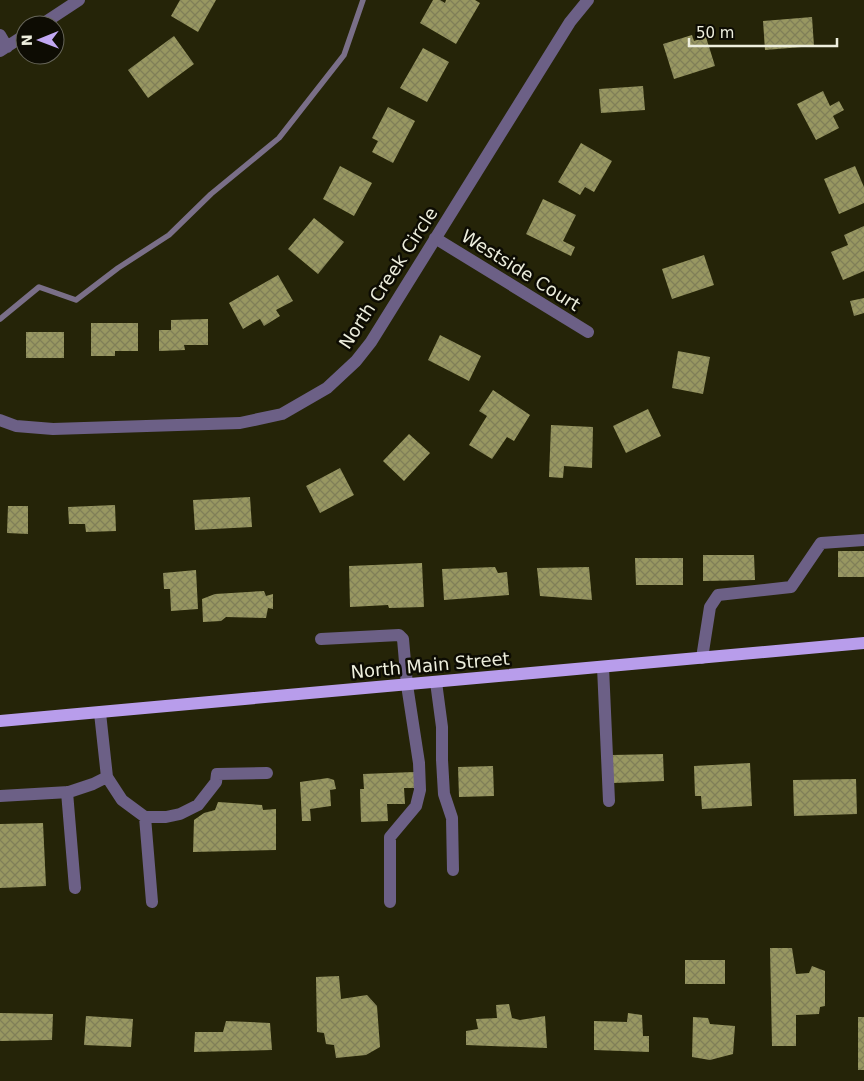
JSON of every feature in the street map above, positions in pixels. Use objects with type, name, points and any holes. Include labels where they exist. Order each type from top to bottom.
[{"type":"main road","name":"North Main Street","points":[[0,721],[864,643]]},
{"type":"street","points":[[56,15],[79,0]]},
{"type":"street","name":"North Creek Circle","points":[[0,420],[16,426],[53,430],[240,423],[282,414],[326,388],[356,361],[371,342],[570,22],[588,0]]},
{"type":"street","points":[[0,35],[4,49],[15,42]]},
{"type":"street","name":"Westside Court","points":[[435,238],[588,332]]},
{"type":"street","points":[[702,658],[710,606],[718,596],[792,587],[821,543],[864,540]]},
{"type":"street","points":[[321,639],[401,635],[403,639],[407,685],[419,763],[420,790],[416,806],[390,837],[390,902]]},
{"type":"street","points":[[603,667],[609,801]]},
{"type":"street","points":[[436,682],[442,727],[444,794],[452,818],[453,870]]},
{"type":"street","points":[[100,713],[107,777],[122,800],[146,817],[166,817],[180,814],[198,805],[216,782],[217,774],[267,773]]},
{"type":"street","points":[[0,796],[67,792],[93,784],[107,777]]},
{"type":"street","points":[[67,792],[75,888]]},
{"type":"street","points":[[146,817],[152,902]]},
{"type":"building","points":[[180,0],[216,0],[198,32],[171,16]]},
{"type":"building","points":[[433,0],[440,0],[445,3],[446,0],[475,0],[480,3],[456,44],[420,23]]},
{"type":"building","points":[[812,17],[814,46],[765,50],[763,21]]},
{"type":"building","points":[[692,35],[694,41],[706,37],[715,66],[674,79],[663,44]]},
{"type":"building","points":[[174,36],[194,64],[148,98],[128,70]]},
{"type":"building","points":[[423,48],[449,62],[427,102],[400,88]]},
{"type":"building","points":[[643,86],[645,110],[601,113],[599,89]]},
{"type":"building","points":[[823,91],[830,106],[839,101],[844,110],[833,116],[839,128],[816,140],[797,104]]},
{"type":"building","points":[[388,107],[415,121],[393,163],[372,152],[378,141],[372,138]]},
{"type":"building","points":[[581,143],[612,161],[594,192],[585,187],[580,195],[558,182]]},
{"type":"building","points":[[340,166],[372,183],[354,216],[323,199]]},
{"type":"building","points":[[855,166],[864,187],[864,203],[839,214],[824,179]]},
{"type":"building","points":[[543,199],[576,215],[563,241],[575,247],[571,256],[526,234]]},
{"type":"building","points":[[314,218],[344,242],[318,274],[288,249]]},
{"type":"building","points":[[864,226],[864,271],[843,280],[831,252],[848,245],[844,235]]},
{"type":"building","points":[[704,255],[714,285],[672,299],[662,269]]},
{"type":"building","points":[[278,275],[293,301],[276,310],[280,316],[264,326],[260,319],[243,329],[229,303]]},
{"type":"building","points":[[864,298],[864,313],[854,316],[850,301]]},
{"type":"building","points":[[208,319],[208,345],[184,345],[185,350],[159,351],[159,330],[171,330],[171,320]]},
{"type":"building","points":[[91,323],[138,323],[138,351],[115,351],[115,356],[91,356]]},
{"type":"building","points":[[26,332],[64,332],[64,358],[26,358]]},
{"type":"building","points":[[440,335],[481,356],[469,381],[428,360]]},
{"type":"building","points":[[678,351],[710,357],[703,394],[672,388]]},
{"type":"building","points":[[493,390],[530,415],[514,441],[507,437],[492,459],[469,445],[487,416],[479,411]]},
{"type":"building","points":[[648,409],[661,436],[626,453],[613,426]]},
{"type":"building","points":[[551,425],[593,427],[592,468],[564,466],[563,478],[549,477]]},
{"type":"building","points":[[409,434],[430,453],[404,481],[383,461]]},
{"type":"building","points":[[340,468],[354,495],[320,513],[306,486]]},
{"type":"building","points":[[250,497],[252,527],[195,530],[193,500]]},
{"type":"building","points":[[115,505],[116,531],[86,532],[85,524],[69,524],[68,507]]},
{"type":"building","points":[[8,506],[28,506],[28,534],[7,533]]},
{"type":"building","points":[[838,551],[864,551],[864,577],[838,577]]},
{"type":"building","points":[[703,555],[754,555],[755,580],[703,581]]},
{"type":"building","points":[[635,558],[683,558],[683,585],[636,585]]},
{"type":"building","points":[[422,563],[424,607],[389,608],[388,605],[350,607],[349,566]]},
{"type":"building","points":[[495,567],[498,573],[507,572],[509,595],[444,600],[442,569]]},
{"type":"building","points":[[589,567],[592,600],[540,596],[537,568]]},
{"type":"building","points":[[196,570],[198,609],[171,611],[170,589],[164,589],[163,573]]},
{"type":"building","points":[[264,591],[266,596],[273,594],[273,609],[268,608],[266,618],[226,617],[221,621],[203,622],[202,599],[215,594]]},
{"type":"building","points":[[663,754],[664,781],[613,783],[612,755]]},
{"type":"building","points":[[750,763],[752,806],[702,809],[701,796],[695,796],[694,766]]},
{"type":"building","points":[[493,766],[494,796],[459,797],[458,767]]},
{"type":"building","points":[[414,772],[415,788],[404,788],[405,804],[387,804],[388,821],[361,822],[360,789],[364,789],[363,774]]},
{"type":"building","points":[[328,778],[334,780],[336,789],[330,790],[331,806],[310,809],[311,821],[302,821],[300,782]]},
{"type":"building","points":[[856,779],[857,814],[794,816],[793,780]]},
{"type":"building","points":[[218,802],[262,805],[263,810],[276,809],[276,850],[193,852],[194,820],[204,813],[215,810]]},
{"type":"building","points":[[43,823],[46,886],[0,888],[0,824]]},
{"type":"building","points":[[770,948],[792,948],[796,974],[809,973],[812,966],[825,971],[825,1006],[820,1007],[819,1014],[796,1015],[796,1046],[772,1046]]},
{"type":"building","points":[[685,960],[725,960],[725,984],[685,984]]},
{"type":"building","points":[[339,976],[341,999],[367,995],[377,1006],[380,1047],[366,1055],[336,1058],[334,1045],[326,1044],[324,1033],[317,1032],[316,977]]},
{"type":"building","points":[[509,1004],[512,1018],[520,1020],[545,1016],[547,1048],[466,1045],[466,1031],[478,1029],[476,1019],[497,1018],[496,1005]]},
{"type":"building","points":[[0,1013],[53,1014],[52,1040],[0,1041]]},
{"type":"building","points":[[628,1013],[642,1015],[643,1036],[649,1036],[649,1052],[594,1050],[594,1021],[627,1022]]},
{"type":"building","points":[[86,1016],[133,1019],[131,1047],[84,1045]]},
{"type":"building","points":[[693,1017],[708,1018],[710,1024],[735,1026],[733,1054],[710,1060],[692,1057]]},
{"type":"building","points":[[858,1017],[864,1017],[864,1070],[858,1070]]},
{"type":"building","points":[[226,1021],[270,1023],[272,1050],[194,1052],[195,1032],[223,1032]]},
{"type":"waterway","points":[[0,319],[39,287],[76,300],[118,268],[169,235],[211,194],[279,138],[344,55],[363,0]]}]
